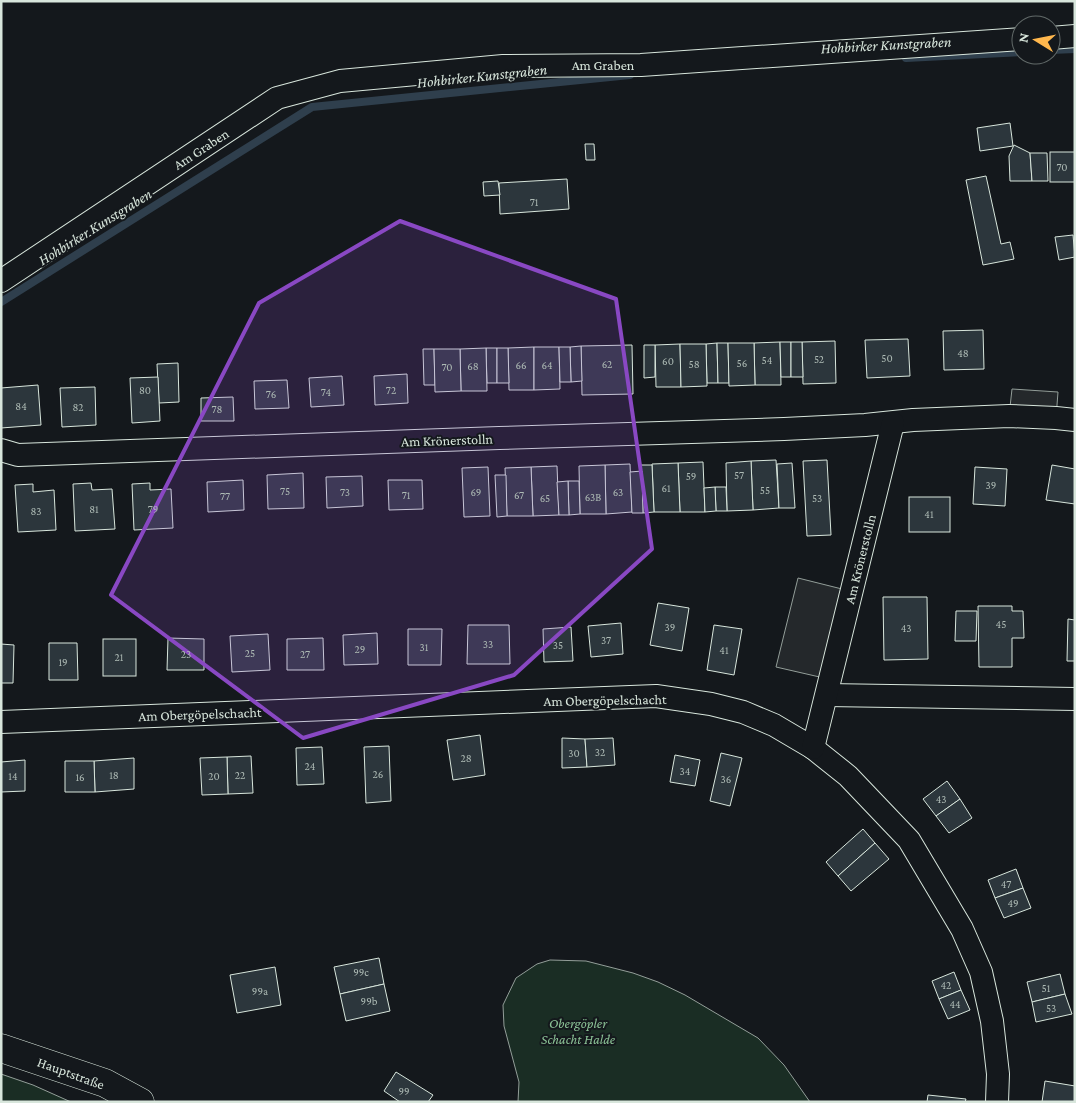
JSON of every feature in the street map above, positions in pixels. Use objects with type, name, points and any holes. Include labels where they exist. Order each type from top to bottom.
[{"type":"street","points":[[1061,37],[1075,36]]},
{"type":"street","name":"Am Graben","points":[[1,281],[277,98],[340,81],[503,66],[641,65],[1011,41]]},
{"type":"street","name":"Am Krönerstolln","points":[[1,450],[18,455],[775,430],[894,423],[914,420],[1009,416],[1075,420]]},
{"type":"street","name":"Am Krönerstolln","points":[[813,748],[894,423]]},
{"type":"street","points":[[827,695],[1075,700]]},
{"type":"street","name":"Am Obergöpelschacht","points":[[1,722],[656,696],[711,704],[743,712],[774,724],[813,748],[848,776],[909,840],[962,929],[981,972],[992,1021],[998,1074],[997,1102]]},
{"type":"street","name":"Hauptstraße","points":[[1,1048],[104,1084],[140,1102]]},
{"type":"highlighted area","points":[[400,221],[616,299],[652,549],[514,675],[303,738],[111,595],[259,303]]},
{"type":"green space","name":"Obergöpler Schacht Halde","points":[[550,960],[586,961],[633,973],[685,995],[758,1038],[784,1065],[810,1102],[518,1102],[519,1082],[504,1026],[503,1005],[516,978],[537,964]]},
{"type":"green space","points":[[1,1074],[33,1085],[71,1102],[1,1102]]},
{"type":"shaded area","points":[[1012,389],[1058,392],[1056,418],[1009,416]]},
{"type":"shaded area","points":[[798,578],[846,590],[824,678],[776,667]]},
{"type":"building","points":[[1010,123],[1013,146],[980,151],[977,128]]},
{"type":"building","points":[[585,144],[594,144],[595,160],[586,160]]},
{"type":"building","points":[[1014,145],[1030,153],[1032,181],[1010,181],[1009,156]]},
{"type":"building","points":[[1050,152],[1075,152],[1075,182],[1050,182]]},
{"type":"building","points":[[1030,153],[1047,153],[1048,181],[1032,181]]},
{"type":"building","points":[[986,176],[1001,244],[1010,242],[1014,259],[983,265],[966,180]]},
{"type":"building","points":[[567,179],[569,209],[500,214],[499,183]]},
{"type":"building","points":[[498,181],[500,195],[484,196],[483,182]]},
{"type":"building","points":[[1073,235],[1075,257],[1059,260],[1055,237]]},
{"type":"building","points":[[983,330],[984,369],[944,370],[943,331]]},
{"type":"building","points":[[908,339],[910,376],[867,378],[865,340]]},
{"type":"building","points":[[835,341],[836,383],[803,384],[802,342]]},
{"type":"building","points":[[780,342],[781,385],[755,385],[754,343]]},
{"type":"building","points":[[780,342],[791,342],[791,377],[781,377]]},
{"type":"building","points":[[791,342],[802,342],[803,377],[791,377]]},
{"type":"building","points":[[717,343],[718,383],[707,383],[706,344]]},
{"type":"building","points":[[717,343],[728,343],[729,383],[718,383]]},
{"type":"building","points":[[728,343],[754,343],[755,385],[729,386]]},
{"type":"building","points":[[680,344],[681,387],[656,387],[655,345]]},
{"type":"building","points":[[680,344],[706,344],[707,386],[681,387]]},
{"type":"building","points":[[632,345],[633,394],[582,395],[581,346]]},
{"type":"building","points":[[644,345],[655,345],[655,377],[644,378]]},
{"type":"building","points":[[581,346],[582,381],[571,382],[570,347]]},
{"type":"building","points":[[534,347],[534,390],[509,390],[508,348]]},
{"type":"building","points":[[534,347],[559,347],[560,389],[534,390]]},
{"type":"building","points":[[559,347],[570,347],[571,382],[560,382]]},
{"type":"building","points":[[486,348],[497,348],[497,383],[487,383]]},
{"type":"building","points":[[486,348],[487,391],[461,391],[460,349]]},
{"type":"building","points":[[497,348],[508,348],[509,383],[497,383]]},
{"type":"building","points":[[423,349],[434,349],[435,385],[424,385]]},
{"type":"building","points":[[434,349],[460,349],[461,391],[435,392]]},
{"type":"building","points":[[178,363],[179,402],[159,403],[157,364]]},
{"type":"building","points":[[407,374],[408,403],[375,405],[374,376]]},
{"type":"building","points":[[342,376],[344,405],[311,407],[309,378]]},
{"type":"building","points":[[158,377],[160,421],[132,423],[130,378]]},
{"type":"building","points":[[287,380],[289,408],[255,409],[254,381]]},
{"type":"building","points":[[38,385],[41,425],[1,428],[1,388]]},
{"type":"building","points":[[95,387],[96,425],[62,427],[60,388]]},
{"type":"building","points":[[233,397],[234,421],[201,421],[201,398]]},
{"type":"building","points":[[776,460],[779,508],[753,510],[751,461]]},
{"type":"building","points":[[827,460],[831,535],[807,536],[803,461]]},
{"type":"building","points":[[751,461],[753,510],[727,511],[726,463]]},
{"type":"building","points":[[703,462],[705,512],[680,512],[678,463]]},
{"type":"building","points":[[678,463],[680,512],[654,512],[652,464]]},
{"type":"building","points":[[792,463],[795,508],[779,508],[777,464]]},
{"type":"building","points":[[630,464],[632,512],[606,514],[605,465]]},
{"type":"building","points":[[605,465],[606,514],[580,514],[579,466]]},
{"type":"building","points":[[641,465],[652,465],[654,512],[643,513]]},
{"type":"building","points":[[1052,465],[1075,469],[1075,504],[1046,500]]},
{"type":"building","points":[[557,466],[559,515],[533,516],[531,467]]},
{"type":"building","points":[[488,467],[490,516],[464,517],[462,468]]},
{"type":"building","points":[[531,467],[533,516],[507,516],[505,468]]},
{"type":"building","points":[[975,467],[1007,469],[1005,506],[973,504]]},
{"type":"building","points":[[642,471],[643,513],[632,513],[630,472]]},
{"type":"building","points":[[303,473],[304,508],[268,509],[267,475]]},
{"type":"building","points":[[495,475],[506,475],[507,516],[497,517]]},
{"type":"building","points":[[362,476],[363,506],[327,508],[326,477]]},
{"type":"building","points":[[243,480],[244,510],[208,512],[207,482]]},
{"type":"building","points":[[388,480],[422,480],[423,509],[389,510]]},
{"type":"building","points":[[568,481],[579,481],[580,514],[569,515]]},
{"type":"building","points":[[568,481],[569,515],[559,515],[557,482]]},
{"type":"building","points":[[91,483],[92,490],[112,489],[115,529],[75,531],[73,484]]},
{"type":"building","points":[[150,483],[150,490],[171,489],[173,528],[134,530],[132,484]]},
{"type":"building","points":[[33,484],[33,492],[54,490],[56,530],[18,532],[15,485]]},
{"type":"building","points":[[715,487],[726,487],[727,511],[716,511]]},
{"type":"building","points":[[715,487],[716,511],[705,512],[704,488]]},
{"type":"building","points":[[909,497],[950,497],[950,532],[909,532]]},
{"type":"building","points":[[883,597],[927,597],[928,659],[884,660]]},
{"type":"building","points":[[658,603],[689,608],[682,651],[650,645]]},
{"type":"building","points":[[978,606],[1012,606],[1012,611],[1023,611],[1024,638],[1012,638],[1012,667],[979,667]]},
{"type":"building","points":[[956,611],[977,611],[976,641],[955,641]]},
{"type":"building","points":[[1068,619],[1075,620],[1075,661],[1067,661]]},
{"type":"building","points":[[621,623],[623,654],[591,657],[588,626]]},
{"type":"building","points":[[468,625],[509,625],[510,664],[467,664]]},
{"type":"building","points":[[714,625],[742,629],[734,675],[707,670]]},
{"type":"building","points":[[571,627],[573,661],[544,662],[543,629]]},
{"type":"building","points":[[408,629],[442,629],[441,665],[408,665]]},
{"type":"building","points":[[377,633],[378,664],[344,665],[343,635]]},
{"type":"building","points":[[268,634],[270,670],[232,672],[230,636]]},
{"type":"building","points":[[168,638],[204,639],[204,670],[167,670]]},
{"type":"building","points":[[323,638],[324,670],[287,670],[287,639]]},
{"type":"building","points":[[103,639],[136,639],[136,676],[103,676]]},
{"type":"building","points":[[49,643],[77,643],[78,680],[49,680]]},
{"type":"building","points":[[1,644],[14,645],[13,683],[1,683]]},
{"type":"building","points":[[480,735],[485,775],[453,780],[447,740]]},
{"type":"building","points":[[562,738],[585,739],[587,767],[562,768]]},
{"type":"building","points":[[613,738],[615,765],[587,767],[585,739]]},
{"type":"building","points":[[389,746],[391,801],[366,803],[364,747]]},
{"type":"building","points":[[322,747],[324,784],[297,785],[296,748]]},
{"type":"building","points":[[721,753],[742,758],[730,806],[710,801]]},
{"type":"building","points":[[675,755],[700,760],[695,786],[670,782]]},
{"type":"building","points":[[251,756],[253,793],[228,794],[227,757]]},
{"type":"building","points":[[227,757],[228,794],[202,795],[200,758]]},
{"type":"building","points":[[134,758],[134,789],[95,792],[94,761]]},
{"type":"building","points":[[25,760],[25,791],[1,792],[1,762]]},
{"type":"building","points":[[65,761],[94,761],[95,792],[65,792]]},
{"type":"building","points":[[947,781],[960,799],[936,816],[923,799]]},
{"type":"building","points":[[960,799],[972,818],[949,833],[936,816]]},
{"type":"building","points":[[863,829],[875,843],[838,876],[826,862]]},
{"type":"building","points":[[875,843],[889,859],[851,891],[838,876]]},
{"type":"building","points":[[1016,869],[1023,888],[995,898],[988,880]]},
{"type":"building","points":[[1023,888],[1031,908],[1004,918],[995,898]]},
{"type":"building","points":[[379,958],[384,984],[340,994],[334,967]]},
{"type":"building","points":[[275,967],[281,1005],[237,1013],[230,975]]},
{"type":"building","points":[[954,972],[961,990],[939,999],[932,981]]},
{"type":"building","points":[[1060,974],[1065,994],[1032,1002],[1027,982]]},
{"type":"building","points":[[384,984],[390,1011],[346,1021],[340,994]]},
{"type":"building","points":[[961,990],[970,1010],[948,1019],[939,999]]},
{"type":"building","points":[[1065,994],[1072,1014],[1036,1022],[1032,1002]]},
{"type":"building","points":[[396,1072],[433,1095],[428,1102],[400,1102],[384,1091]]},
{"type":"building","points":[[1045,1081],[1075,1086],[1075,1102],[1042,1102]]},
{"type":"building","points":[[928,1095],[966,1099],[965,1102],[927,1102]]},
{"type":"waterway","name":"Hohbirker Kunstgraben","points":[[1061,50],[1075,49]]},
{"type":"waterway","name":"Hohbirker Kunstgraben","points":[[906,58],[1011,53]]},
{"type":"waterway","name":"Hohbirker Kunstgraben","points":[[1,302],[312,107],[630,75]]}]
